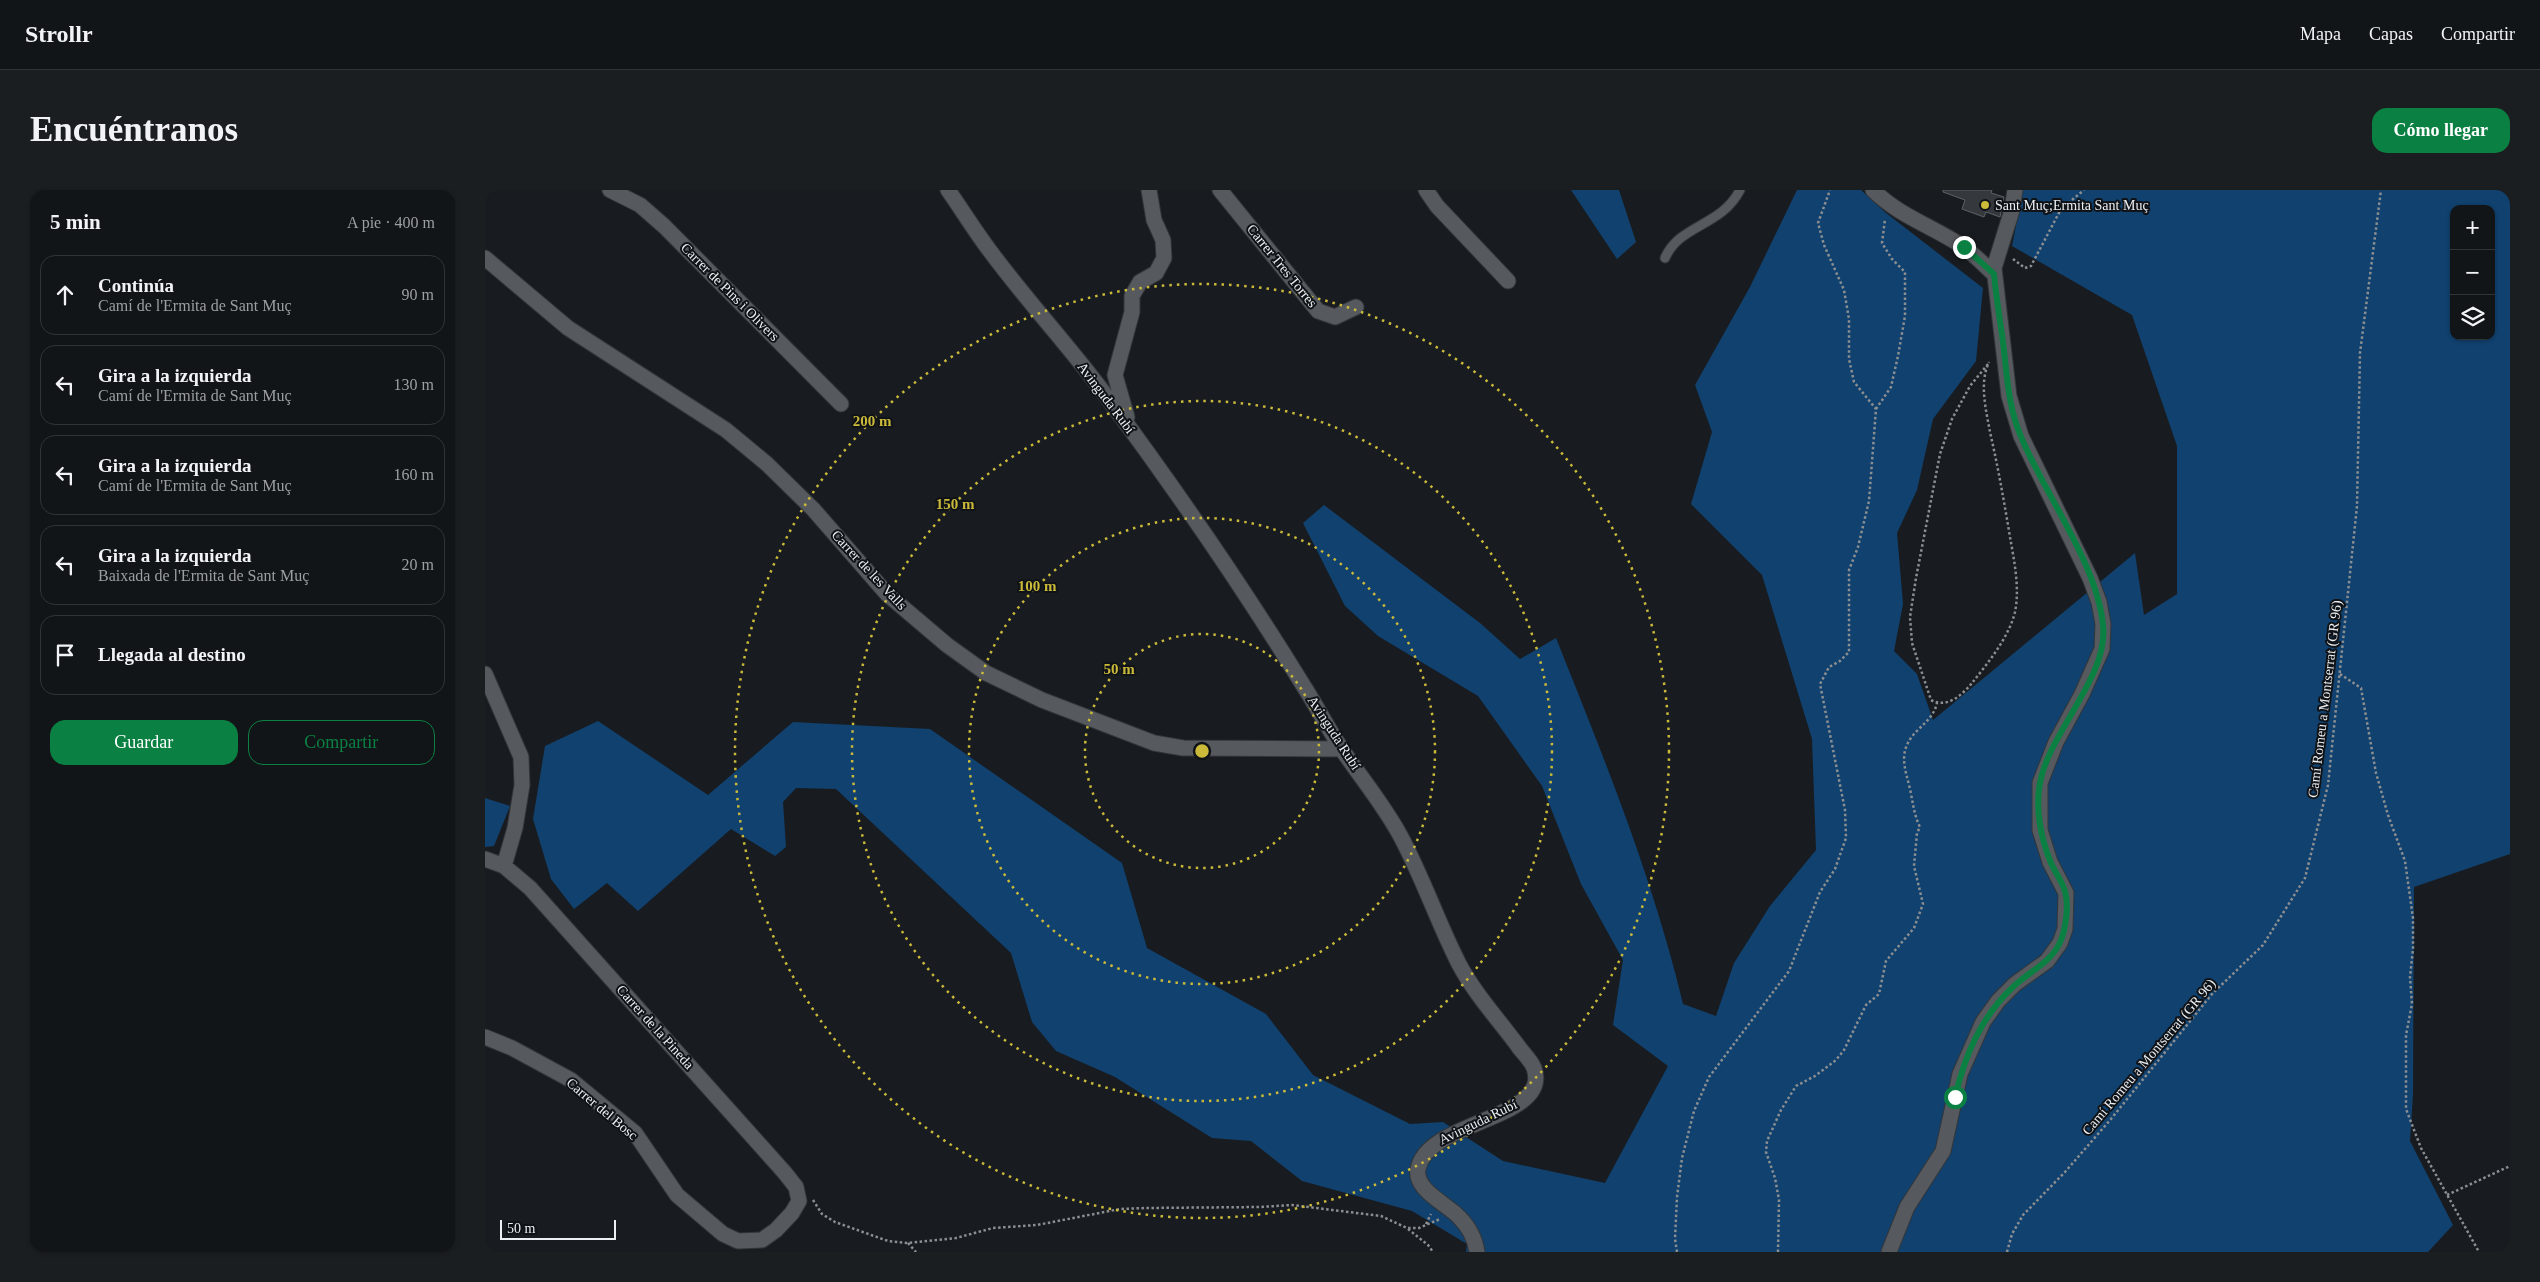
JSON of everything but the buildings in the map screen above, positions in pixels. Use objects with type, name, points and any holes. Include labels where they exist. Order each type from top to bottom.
[{"type":"street","name":"Carrer de Pins i Olivers","points":[[610,190],[631,194],[841,404]]},
{"type":"street","name":"Avinguda Rubí","points":[[948,190],[990,251],[1106,395],[1195,520],[1303,684],[1341,749],[1372,790],[1400,836],[1460,966],[1478,994],[1534,1068],[1535,1085],[1531,1096],[1512,1107],[1435,1142],[1421,1158],[1417,1169],[1418,1179],[1424,1188],[1453,1211],[1470,1230],[1477,1252]]},
{"type":"street","points":[[1131,431],[1115,375],[1132,312],[1132,296],[1140,282],[1155,273],[1164,258],[1163,240],[1154,220],[1149,190]]},
{"type":"street","name":"Carrer Tres Torres","points":[[1220,190],[1318,311],[1335,317],[1356,307]]},
{"type":"street","points":[[1426,190],[1437,206],[1508,281]]},
{"type":"street","points":[[1873,190],[1891,207],[1964,247],[1994,274]]},
{"type":"street","points":[[1889,1252],[1907,1207],[1933,1171],[1943,1151],[1960,1074],[1983,1022],[1998,1001],[2015,984],[2047,961],[2060,943],[2065,929],[2066,893],[2051,862],[2040,830],[2040,783],[2056,742],[2095,667],[2102,649],[2103,634],[2099,602],[2090,578],[2031,460],[2013,415],[1994,274],[2012,210],[2015,190]]},
{"type":"street","name":"Carrer de les Valls","points":[[485,258],[569,328],[726,430],[767,464],[813,509],[887,594],[947,645],[986,673],[1041,700],[1154,742],[1183,748],[1341,749]]},
{"type":"street","points":[[485,674],[521,757],[522,785],[515,828],[504,866]]},
{"type":"street","name":"Carrer de la Pineda","points":[[485,859],[504,866],[530,888],[796,1186]]},
{"type":"street","name":"Carrer del Bosc","points":[[485,1037],[513,1048],[563,1076],[635,1133],[677,1195],[723,1234],[738,1241],[762,1240],[777,1230],[792,1213],[799,1201],[796,1186]]},
{"type":"lane","points":[[1665,258],[1676,240],[1725,212],[1740,190]]},
{"type":"path","points":[[1830,190],[1818,223],[1824,245],[1844,290],[1849,318],[1849,359],[1854,382],[1876,409]]},
{"type":"path","points":[[2000,250],[2022,266],[2031,266],[2061,209],[2084,190]]},
{"type":"path","name":"Camí Romeu a Montserrat (GR 96)","points":[[2007,1252],[2012,1234],[2023,1215],[2065,1172],[2111,1119],[2212,994],[2263,945],[2305,878],[2328,785],[2357,506],[2360,353],[2381,190]]},
{"type":"path","points":[[1677,1252],[1677,1205],[1682,1158],[1694,1111],[1709,1077],[1789,971],[1820,892],[1835,868],[1846,838],[1845,810],[1820,684],[1829,667],[1840,661],[1849,652],[1849,570],[1858,547],[1869,501],[1876,409],[1891,386],[1905,316],[1905,272],[1882,243],[1885,219],[1891,207]]},
{"type":"path","points":[[1988,364],[1984,384],[1985,402],[2003,486],[2017,596],[2015,611],[1993,654],[1968,688],[1953,700],[1937,703],[1931,700],[1915,657],[1910,629],[1912,598],[1943,445],[1952,419],[1970,386],[2003,342]]},
{"type":"path","points":[[2339,674],[2361,688],[2376,773],[2388,815],[2405,861],[2413,918],[2413,949],[2410,977],[2411,1004],[2406,1035],[2406,1109],[2421,1148],[2479,1252]]},
{"type":"path","points":[[1778,1252],[1779,1200],[1775,1178],[1766,1152],[1767,1141],[1781,1110],[1796,1086],[1815,1076],[1836,1060],[1844,1050],[1866,1005],[1879,994],[1887,961],[1914,928],[1923,904],[1914,866],[1917,834],[1920,827],[1914,813],[1903,766],[1903,758],[1905,748],[1914,734],[1936,710],[1937,703]]},
{"type":"path","points":[[2447,1195],[2510,1166]]},
{"type":"path","points":[[796,1186],[818,1204],[822,1214],[835,1222],[888,1241],[908,1243],[956,1238],[993,1228],[1069,1220],[1120,1209],[1187,1206],[1261,1208],[1292,1204],[1381,1216],[1407,1228],[1428,1245],[1433,1252]]},
{"type":"path","points":[[1407,1228],[1419,1228],[1453,1211]]},
{"type":"path","points":[[908,1243],[916,1252]]},
{"type":"shaded area","points":[[1571,190],[1619,190],[1636,242],[1617,259]]},
{"type":"shaded area","points":[[1797,190],[1861,190],[1886,213],[1983,288],[1976,361],[1933,419],[1917,490],[1897,533],[1903,604],[1894,651],[1917,674],[1933,720],[2135,553],[2144,615],[2177,594],[2177,446],[2132,315],[2012,246],[2023,190],[2510,190],[2510,854],[2414,887],[2413,1094],[2410,1141],[2453,1225],[2428,1252],[1466,1252],[1467,1244],[1412,1211],[1302,1181],[1251,1141],[1212,1138],[1115,1077],[1056,1051],[1032,1022],[1011,953],[836,789],[796,788],[783,802],[786,847],[775,856],[731,829],[638,911],[607,883],[574,909],[551,879],[533,819],[545,746],[598,721],[708,795],[793,722],[930,729],[1122,863],[1147,948],[1266,1014],[1313,1075],[1410,1124],[1443,1122],[1503,1161],[1605,1183],[1668,1066],[1613,1025],[1623,960],[1581,884],[1542,786],[1478,696],[1378,636],[1345,606],[1303,523],[1324,505],[1480,623],[1520,659],[1556,638],[1609,773],[1642,864],[1671,957],[1683,1004],[1716,1016],[1734,963],[1770,906],[1816,850],[1812,739],[1762,575],[1691,504],[1712,432],[1695,385],[1750,287]]},
{"type":"shaded area","points":[[485,798],[510,806],[494,846],[485,847]]},
{"type":"place","name":"Sant Muç;Ermita Sant Muç","points":[[1985,205]]},
{"type":"route","points":[[1955,1097],[1960,1074],[1983,1022],[1998,1001],[2015,984],[2047,961],[2060,943],[2065,929],[2066,893],[2051,862],[2040,830],[2040,783],[2056,742],[2095,667],[2102,649],[2103,634],[2099,602],[2090,578],[2031,460],[2013,415],[1994,274],[1964,247]]}]
